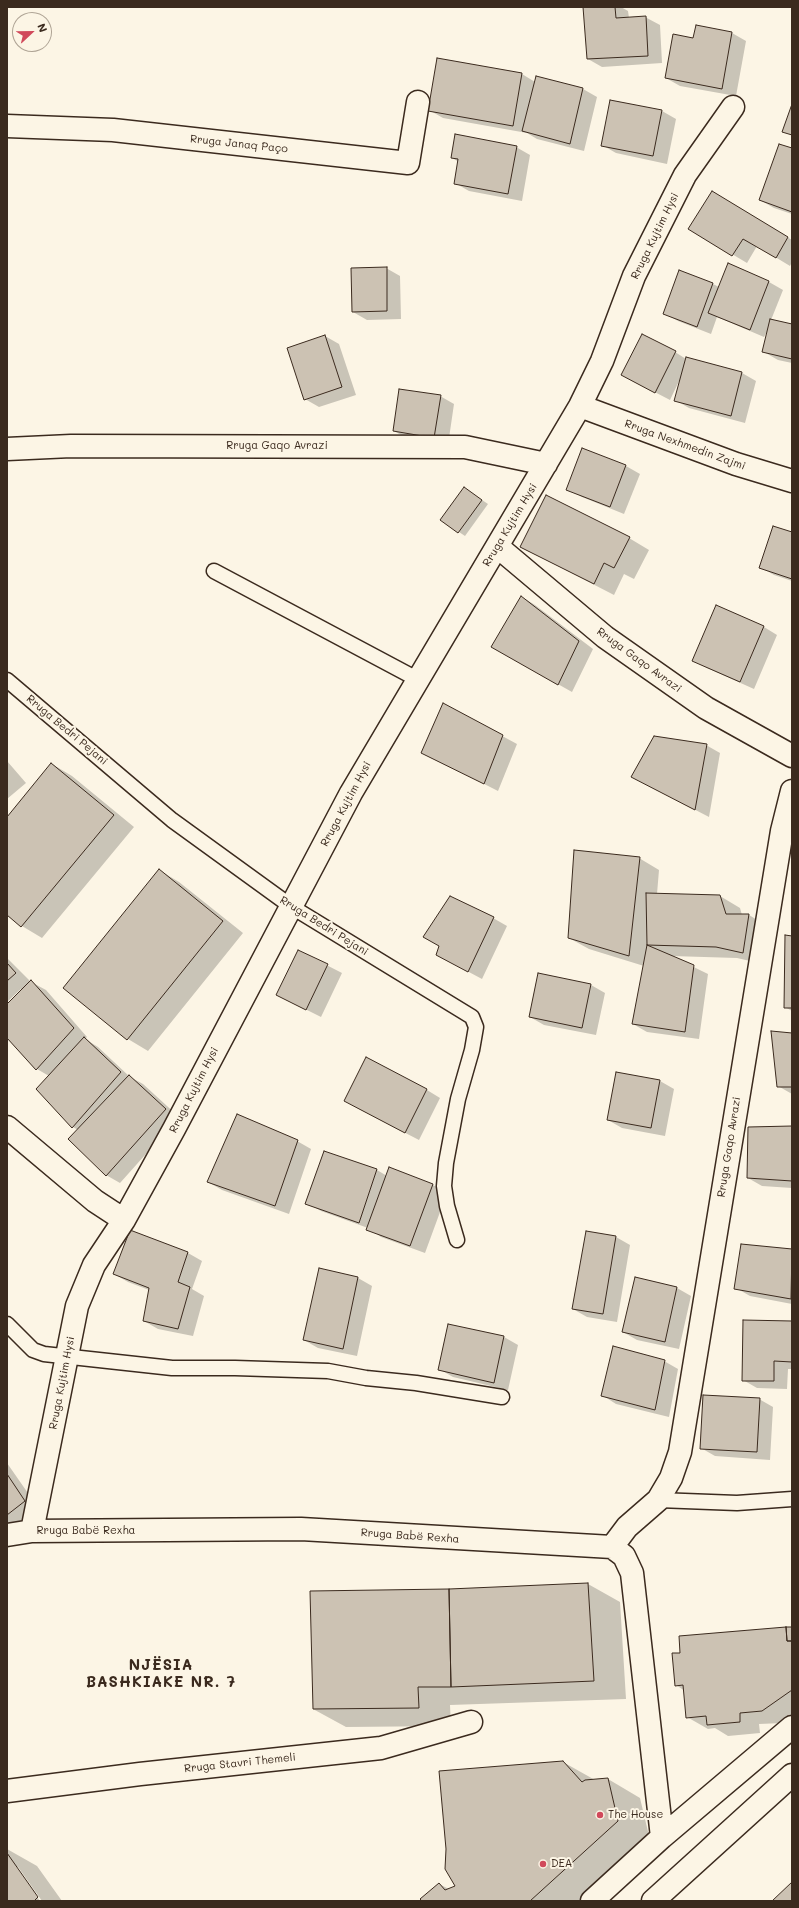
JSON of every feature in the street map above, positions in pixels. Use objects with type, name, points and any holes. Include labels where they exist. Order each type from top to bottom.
[{"type":"street","name":"Rruga Janaq Paço","points":[[7,126],[113,130],[408,163],[418,102]]},
{"type":"street","name":"Rruga Kujtim Hysi","points":[[32,1531],[77,1306],[94,1265],[124,1220],[174,1129],[292,907],[351,792],[417,679],[498,547],[580,406],[602,361],[634,276],[685,175],[733,107]]},
{"type":"street","name":"Rruga Nexhmedin Zajmi","points":[[580,406],[736,464],[792,481]]},
{"type":"street","name":"Rruga Gaqo Avrazi","points":[[7,449],[72,446],[465,447],[546,464]]},
{"type":"street","name":"Rruga Gaqo Avrazi","points":[[498,547],[605,637],[706,708],[792,756]]},
{"type":"street","name":"Rruga Gaqo Avrazi","points":[[658,1500],[671,1478],[680,1452],[782,831],[792,791]]},
{"type":"street","points":[[7,1127],[95,1201],[124,1220]]},
{"type":"street","points":[[658,1500],[627,1527],[612,1547],[624,1556],[632,1573],[662,1837]]},
{"type":"street","name":"Rruga Babë Rexha","points":[[7,1535],[32,1531],[301,1529],[612,1547]]},
{"type":"street","name":"Rruga Stavri Themeli","points":[[7,1791],[148,1773],[381,1748],[471,1722]]},
{"type":"street","points":[[592,1901],[662,1837],[792,1726]]},
{"type":"street","points":[[653,1901],[792,1775]]},
{"type":"lane","points":[[214,571],[417,679]]},
{"type":"lane","name":"Rruga Bedri Pejani","points":[[7,680],[172,820],[292,907],[472,1017],[476,1027],[472,1050],[458,1099],[446,1163],[444,1186],[447,1206],[457,1240]]},
{"type":"lane","points":[[7,1324],[33,1350],[44,1354],[172,1368],[235,1368],[328,1371],[366,1378],[416,1382],[502,1397]]},
{"type":"lane","points":[[658,1500],[737,1503],[792,1499]]},
{"type":"building","points":[[583,7],[615,7],[616,18],[646,16],[648,56],[587,59]]},
{"type":"building","points":[[696,25],[732,32],[722,89],[665,78],[673,34],[693,38]]},
{"type":"building","points":[[437,58],[522,73],[513,126],[428,111]]},
{"type":"building","points":[[536,76],[583,88],[570,144],[522,131]]},
{"type":"building","points":[[610,100],[662,110],[653,156],[601,146]]},
{"type":"building","points":[[792,104],[792,135],[782,132]]},
{"type":"building","points":[[455,134],[517,146],[508,194],[454,184],[458,159],[451,158]]},
{"type":"building","points":[[779,144],[792,148],[792,212],[759,200]]},
{"type":"building","points":[[712,191],[788,237],[776,258],[743,239],[732,256],[688,229]]},
{"type":"building","points":[[728,263],[769,281],[750,330],[708,313]]},
{"type":"building","points":[[387,267],[387,311],[352,312],[351,268]]},
{"type":"building","points":[[679,270],[713,283],[697,327],[663,314]]},
{"type":"building","points":[[770,319],[792,324],[792,359],[762,352]]},
{"type":"building","points":[[642,334],[676,351],[655,393],[621,375]]},
{"type":"building","points":[[325,335],[342,387],[304,400],[287,348]]},
{"type":"building","points":[[686,357],[742,372],[731,416],[674,401]]},
{"type":"building","points":[[399,389],[441,395],[434,438],[393,431]]},
{"type":"building","points":[[582,448],[626,465],[610,507],[566,490]]},
{"type":"building","points":[[464,487],[482,500],[458,533],[440,520]]},
{"type":"building","points":[[546,495],[630,537],[614,568],[604,563],[594,584],[520,547]]},
{"type":"building","points":[[773,526],[792,532],[792,579],[759,568]]},
{"type":"building","points":[[521,596],[579,641],[558,685],[491,647]]},
{"type":"building","points":[[716,605],[764,626],[740,682],[692,661]]},
{"type":"building","points":[[443,703],[503,735],[484,784],[421,753]]},
{"type":"building","points":[[654,736],[707,744],[695,810],[631,777]]},
{"type":"building","points":[[51,763],[114,815],[21,927],[7,915],[7,817]]},
{"type":"building","points":[[574,850],[640,857],[629,956],[568,938]]},
{"type":"building","points":[[159,869],[223,921],[127,1040],[63,988]]},
{"type":"building","points":[[646,893],[720,895],[726,914],[749,914],[743,953],[716,947],[647,945]]},
{"type":"building","points":[[450,896],[494,917],[468,972],[436,955],[439,946],[423,937]]},
{"type":"building","points":[[785,935],[792,936],[792,1008],[784,1008]]},
{"type":"building","points":[[647,945],[694,965],[685,1032],[632,1024]]},
{"type":"building","points":[[298,950],[328,964],[306,1010],[276,995]]},
{"type":"building","points":[[7,963],[16,973],[7,981]]},
{"type":"building","points":[[538,973],[591,984],[582,1028],[529,1017]]},
{"type":"building","points":[[31,980],[74,1028],[36,1070],[7,1038],[7,1004]]},
{"type":"building","points":[[771,1031],[792,1033],[792,1087],[777,1087]]},
{"type":"building","points":[[84,1037],[121,1072],[72,1128],[36,1089]]},
{"type":"building","points":[[366,1057],[427,1089],[405,1133],[344,1101]]},
{"type":"building","points":[[616,1072],[660,1080],[651,1128],[607,1120]]},
{"type":"building","points":[[129,1075],[166,1109],[106,1176],[68,1139]]},
{"type":"building","points":[[237,1114],[298,1140],[275,1206],[207,1182]]},
{"type":"building","points":[[792,1126],[792,1181],[747,1178],[748,1127]]},
{"type":"building","points":[[324,1151],[377,1169],[359,1223],[305,1204]]},
{"type":"building","points":[[389,1167],[433,1184],[410,1246],[366,1230]]},
{"type":"building","points":[[130,1230],[188,1252],[178,1282],[190,1287],[178,1329],[143,1321],[149,1288],[113,1274]]},
{"type":"building","points":[[586,1231],[616,1236],[603,1314],[572,1309]]},
{"type":"building","points":[[741,1244],[792,1249],[791,1299],[734,1289]]},
{"type":"building","points":[[319,1268],[358,1277],[343,1349],[303,1340]]},
{"type":"building","points":[[635,1277],[677,1287],[665,1342],[622,1332]]},
{"type":"building","points":[[743,1320],[792,1321],[792,1362],[774,1361],[774,1381],[742,1381]]},
{"type":"building","points":[[448,1324],[504,1336],[494,1383],[438,1370]]},
{"type":"building","points":[[613,1346],[665,1360],[655,1410],[601,1396]]},
{"type":"building","points":[[703,1395],[760,1398],[757,1452],[700,1449]]},
{"type":"building","points":[[7,1474],[25,1501],[7,1515]]},
{"type":"building","points":[[588,1583],[594,1681],[451,1687],[449,1589]]},
{"type":"building","points":[[449,1589],[451,1687],[418,1687],[419,1708],[313,1709],[310,1591]]},
{"type":"building","points":[[786,1627],[787,1641],[792,1641],[792,1690],[762,1711],[740,1713],[740,1722],[707,1725],[706,1716],[686,1718],[683,1685],[675,1686],[672,1653],[680,1653],[679,1636]]},
{"type":"building","points":[[786,1627],[792,1627],[792,1641],[787,1641]]},
{"type":"building","points":[[563,1761],[582,1782],[585,1780],[608,1778],[618,1821],[530,1901],[422,1901],[420,1899],[439,1883],[445,1890],[455,1886],[445,1869],[446,1849],[439,1771]]},
{"type":"building","points":[[7,1853],[38,1897],[34,1901],[7,1901]]},
{"type":"building","points":[[792,1882],[792,1901],[772,1901]]},
{"type":"place","name":"The House","points":[[600,1815]]},
{"type":"place","name":"DEA","points":[[543,1864]]},
{"type":"district","name":"NJËSIA BASHKIAKE NR. 7","points":[[161,1674]]}]
